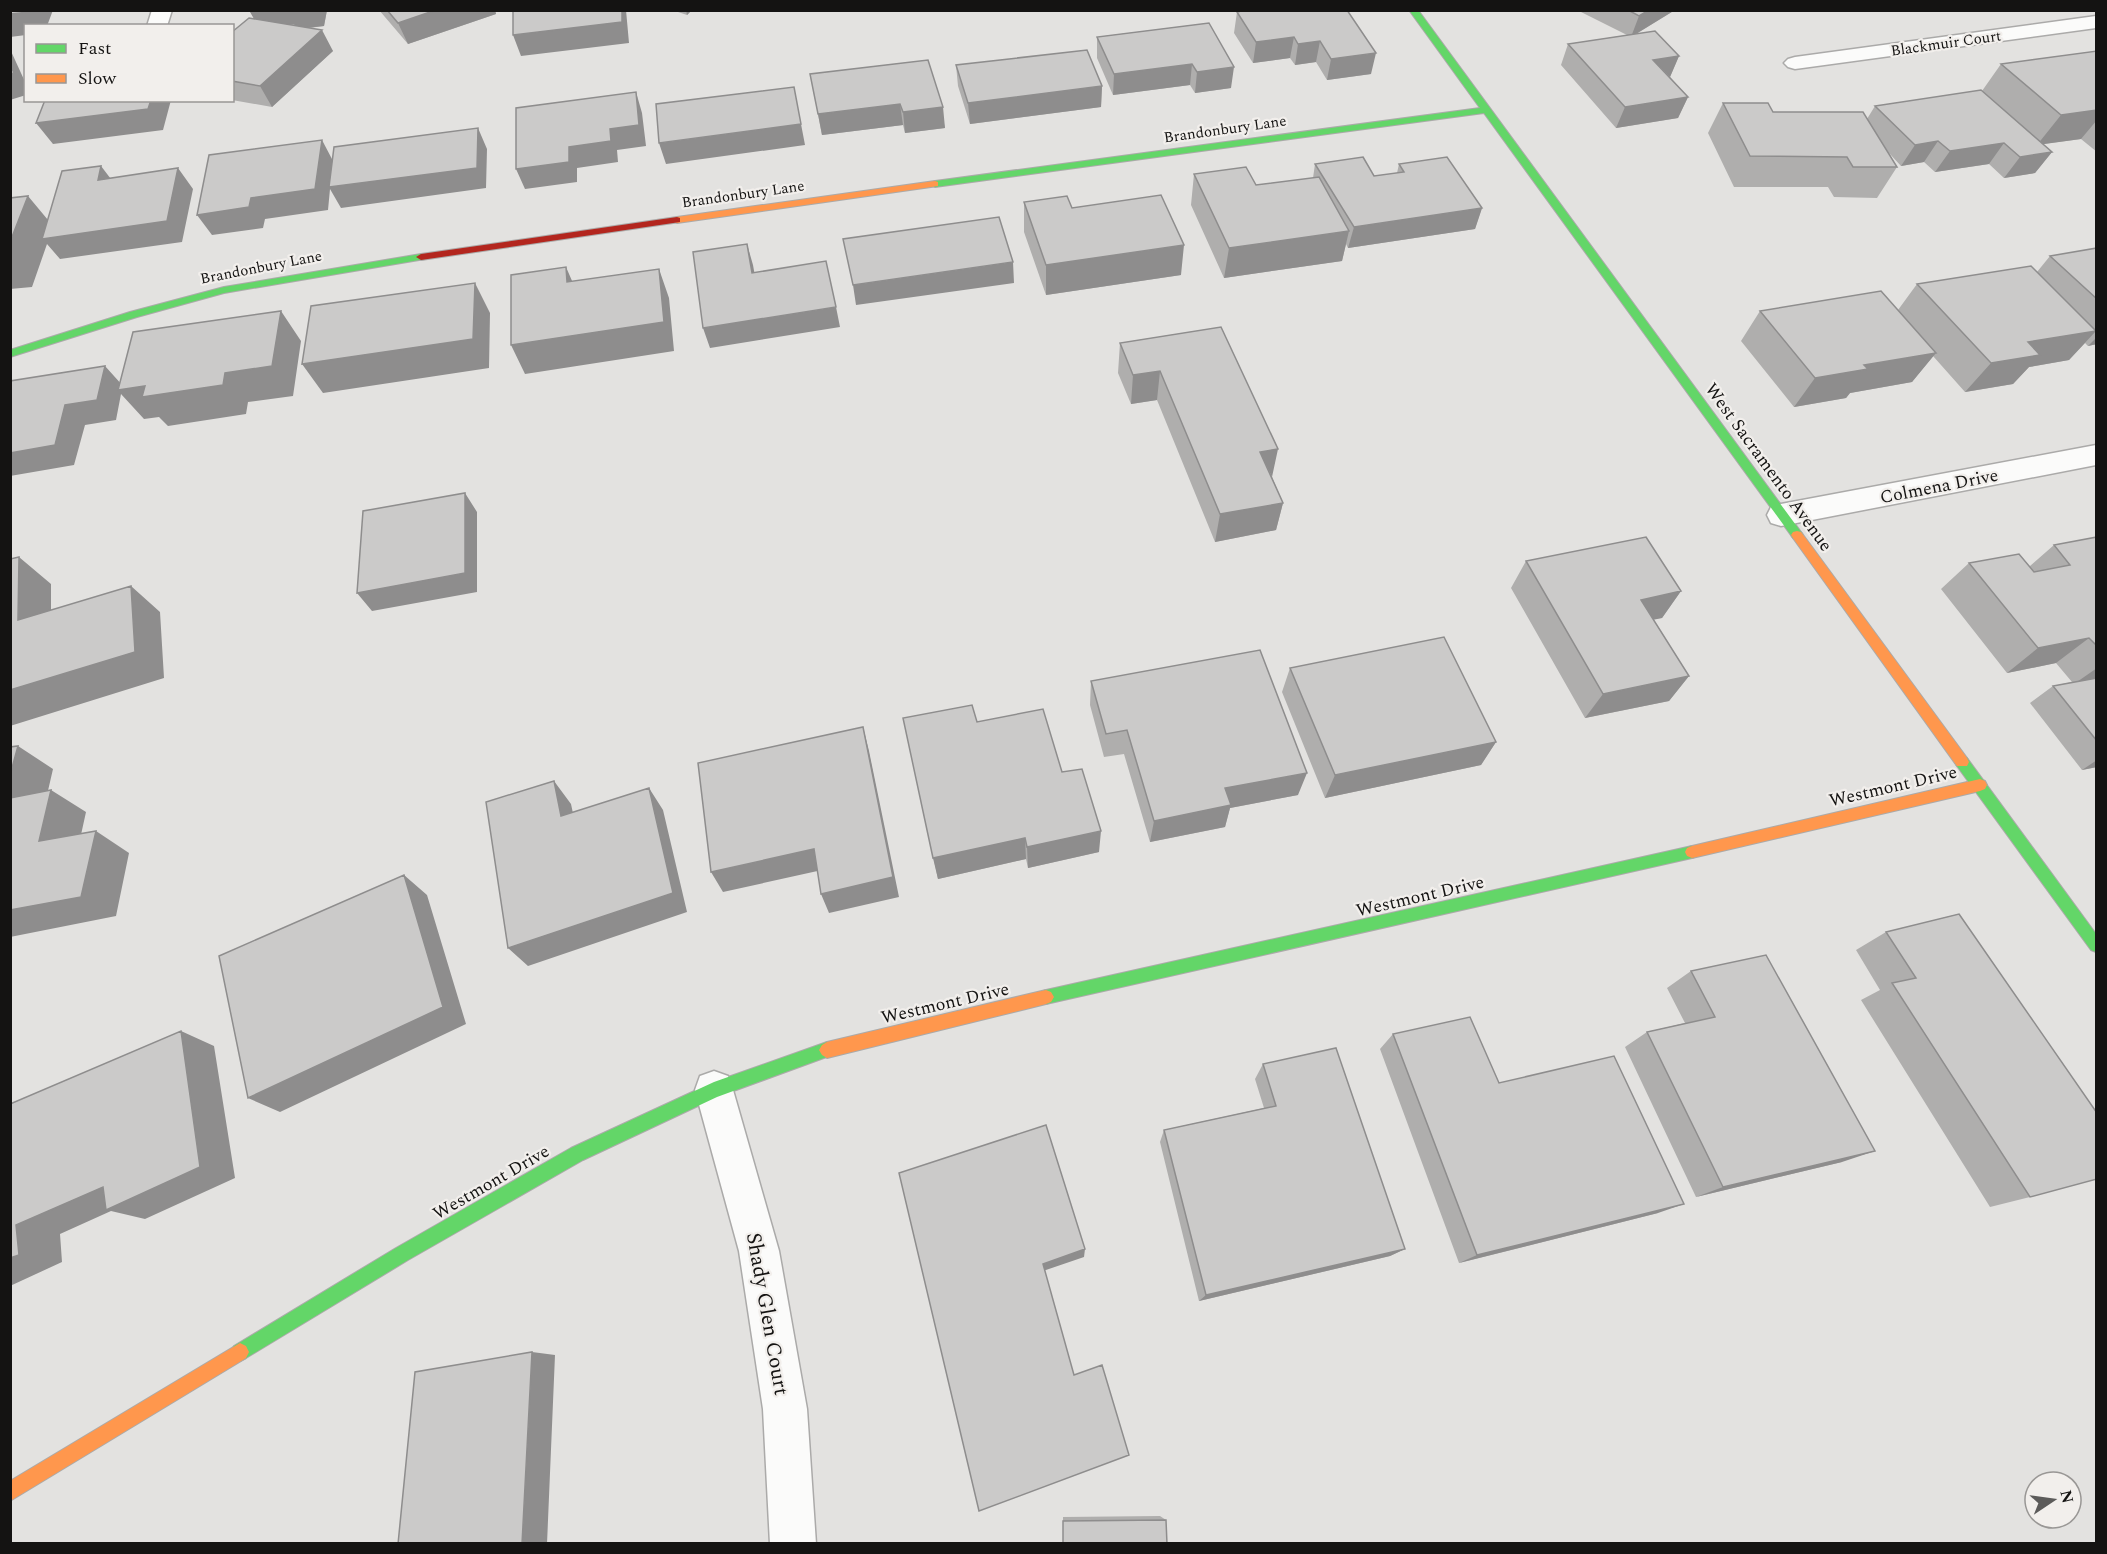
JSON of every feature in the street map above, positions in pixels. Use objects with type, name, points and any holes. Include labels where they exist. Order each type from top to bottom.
[{"type":"street","name":"West Sacramento Avenue","points":[[1413,10],[2097,945]]},
{"type":"street","name":"Blackmuir Court","points":[[1795,63],[2097,22]]},
{"type":"street","name":"Brandonbury Lane","points":[[10,354],[134,314],[224,290],[328,271],[748,210],[1488,110]]},
{"type":"street","name":"Colmena Drive","points":[[1781,515],[2097,456]]},
{"type":"street","name":"Westmont Drive","points":[[10,1492],[392,1260],[577,1154],[714,1090],[832,1048],[948,1020],[1405,918],[1980,785]]},
{"type":"street","name":"Shady Glen Court","points":[[714,1090],[759,1251],[785,1409],[793,1544]]},
{"type":"building","points":[[10,10],[30,10],[10,14]]},
{"type":"building","points":[[387,10],[436,10],[398,23]]},
{"type":"building","points":[[513,10],[622,10],[622,22],[513,35]]},
{"type":"building","points":[[1246,10],[1347,10],[1376,53],[1331,59],[1320,41],[1298,44],[1294,37],[1256,42],[1237,12]]},
{"type":"building","points":[[1628,10],[1649,10],[1639,16]]},
{"type":"building","points":[[249,18],[322,30],[260,86],[234,81],[234,30]]},
{"type":"building","points":[[1209,23],[1234,67],[1197,72],[1192,64],[1114,74],[1097,37]]},
{"type":"building","points":[[1655,31],[1679,56],[1653,60],[1688,97],[1625,107],[1568,44]]},
{"type":"building","points":[[1087,50],[1102,86],[968,103],[956,65]]},
{"type":"building","points":[[2097,51],[2097,110],[2061,115],[2001,64]]},
{"type":"building","points":[[928,60],[943,107],[903,112],[900,104],[818,114],[810,74]]},
{"type":"building","points":[[794,87],[801,124],[659,143],[656,104]]},
{"type":"building","points":[[1981,90],[2052,152],[2020,157],[2004,143],[1950,151],[1938,141],[1915,145],[1875,106]]},
{"type":"building","points":[[636,92],[639,125],[610,129],[611,141],[569,147],[569,162],[516,169],[516,108]]},
{"type":"building","points":[[44,102],[150,102],[148,109],[36,123]]},
{"type":"building","points":[[1723,103],[1768,103],[1773,112],[1863,112],[1897,167],[1853,167],[1847,157],[1750,156]]},
{"type":"building","points":[[478,128],[477,168],[329,187],[334,147]]},
{"type":"building","points":[[322,140],[315,189],[251,198],[249,207],[197,215],[209,155]]},
{"type":"building","points":[[1363,157],[1374,176],[1404,172],[1399,164],[1447,157],[1482,208],[1354,227],[1315,164]]},
{"type":"building","points":[[101,166],[98,180],[178,168],[167,221],[42,239],[62,171]]},
{"type":"building","points":[[1246,167],[1256,185],[1319,177],[1349,231],[1229,248],[1194,174]]},
{"type":"building","points":[[1161,195],[1184,245],[1046,265],[1024,202],[1067,196],[1072,208]]},
{"type":"building","points":[[28,196],[10,242],[10,198]]},
{"type":"building","points":[[999,217],[1013,262],[853,285],[843,239]]},
{"type":"building","points":[[747,244],[752,273],[826,261],[836,307],[703,328],[693,252]]},
{"type":"building","points":[[2097,248],[2097,299],[2050,256]]},
{"type":"building","points":[[2031,266],[2096,331],[2028,342],[2040,355],[1991,363],[1917,284]]},
{"type":"building","points":[[566,267],[567,282],[659,269],[664,322],[511,345],[511,275]]},
{"type":"building","points":[[475,283],[473,339],[302,364],[311,306]]},
{"type":"building","points":[[1881,291],[1936,353],[1864,365],[1868,369],[1815,378],[1760,311]]},
{"type":"building","points":[[281,311],[272,366],[225,373],[223,385],[142,397],[145,386],[118,390],[133,332]]},
{"type":"building","points":[[1221,327],[1278,449],[1260,452],[1283,503],[1220,514],[1160,371],[1133,375],[1120,343]]},
{"type":"building","points":[[105,366],[97,400],[65,405],[55,445],[10,453],[10,381]]},
{"type":"building","points":[[465,493],[465,573],[357,593],[363,511]]},
{"type":"building","points":[[1646,537],[1681,591],[1641,600],[1689,676],[1603,694],[1526,561]]},
{"type":"building","points":[[2097,537],[2097,646],[2089,638],[2038,648],[1969,563],[2019,554],[2034,572],[2070,565],[2054,545]]},
{"type":"building","points":[[19,557],[18,620],[131,586],[135,652],[10,690],[10,559]]},
{"type":"building","points":[[1444,637],[1496,742],[1335,775],[1290,668]]},
{"type":"building","points":[[1260,650],[1307,773],[1225,788],[1231,805],[1154,821],[1127,730],[1106,734],[1091,681]]},
{"type":"building","points":[[2097,678],[2097,741],[2053,686]]},
{"type":"building","points":[[972,705],[977,722],[1043,709],[1062,772],[1082,769],[1101,831],[1027,847],[1025,838],[933,858],[903,718]]},
{"type":"building","points":[[863,727],[893,877],[821,894],[814,849],[711,872],[698,763]]},
{"type":"building","points":[[18,746],[10,775],[10,747]]},
{"type":"building","points":[[554,781],[561,816],[649,788],[673,893],[508,948],[486,802]]},
{"type":"building","points":[[51,790],[39,841],[96,831],[81,897],[10,910],[10,798]]},
{"type":"building","points":[[404,875],[443,1007],[248,1098],[219,956]]},
{"type":"building","points":[[1959,914],[2097,1113],[2097,1179],[2030,1197],[1892,983],[1916,978],[1886,932]]},
{"type":"building","points":[[1766,955],[1875,1151],[1723,1187],[1647,1032],[1715,1017],[1691,971]]},
{"type":"building","points":[[1470,1017],[1499,1083],[1614,1056],[1684,1204],[1477,1255],[1393,1034]]},
{"type":"building","points":[[181,1031],[200,1167],[106,1210],[103,1187],[16,1225],[19,1255],[10,1258],[10,1104]]},
{"type":"building","points":[[1336,1048],[1405,1249],[1206,1295],[1164,1130],[1276,1106],[1263,1064]]},
{"type":"building","points":[[1046,1125],[1085,1249],[1043,1264],[1074,1375],[1102,1365],[1129,1455],[979,1511],[899,1173]]},
{"type":"building","points":[[532,1352],[522,1544],[398,1544],[415,1372]]},
{"type":"building","points":[[1166,1520],[1167,1544],[1063,1544],[1063,1521]]},
{"type":"traffic: fast","points":[[1413,10],[1797,535]]},
{"type":"traffic: fast","points":[[935,184],[1488,110]]},
{"type":"traffic: fast","points":[[10,354],[134,314],[224,290],[421,257]]},
{"type":"traffic: fast","points":[[1962,762],[2096,945]]},
{"type":"traffic: fast","points":[[1046,997],[1692,852]]},
{"type":"traffic: fast","points":[[240,1352],[402,1254],[577,1154],[714,1090],[827,1050]]},
{"type":"traffic: slow","points":[[677,220],[935,184]]},
{"type":"traffic: slow","points":[[1797,535],[1962,762]]},
{"type":"traffic: slow","points":[[1692,852],[1980,785]]},
{"type":"traffic: slow","points":[[827,1050],[1046,997]]},
{"type":"traffic: slow","points":[[10,1492],[240,1352]]},
{"type":"traffic: jam","points":[[421,257],[677,220]]}]
